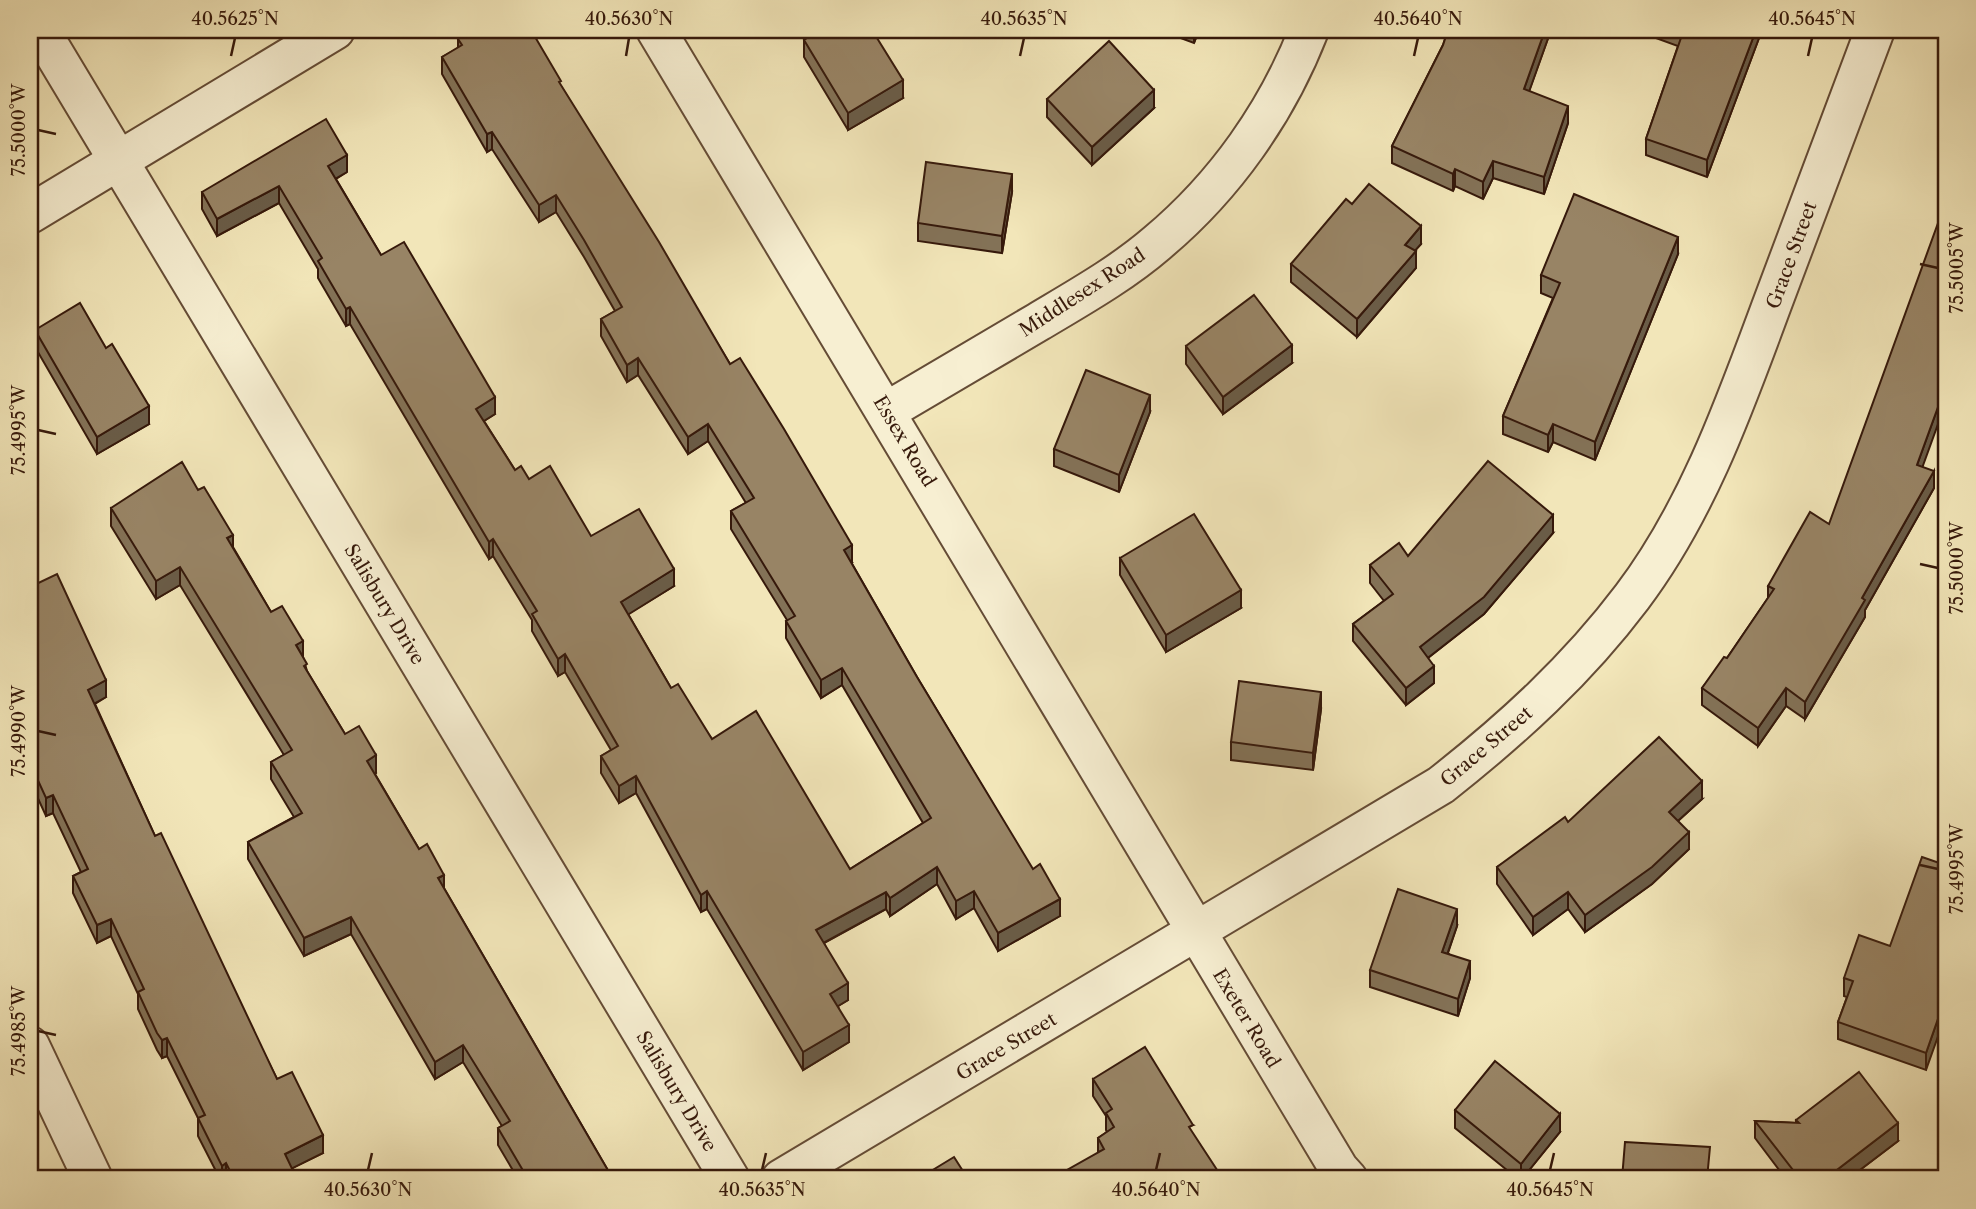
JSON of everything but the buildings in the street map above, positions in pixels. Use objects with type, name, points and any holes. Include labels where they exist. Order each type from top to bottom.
[{"type":"street","name":"Salisbury Drive","points":[[40,30],[730,1179]]},
{"type":"street","points":[[30,214],[335,30]]},
{"type":"street","name":"Essex Road","points":[[656,30],[887,411],[1150,855]]},
{"type":"street","name":"Middlesex Road","points":[[887,411],[1096,287],[1157,244],[1210,193],[1256,134],[1294,70],[1309,30]]},
{"type":"street","name":"Grace Street","points":[[781,1179],[1441,785],[1505,735],[1573,668],[1634,595],[1678,526],[1726,429],[1875,30]]},
{"type":"street","name":"Exeter Road","points":[[1150,855],[1339,1169],[1348,1179]]},
{"type":"street","points":[[30,1046],[93,1179]]}]
